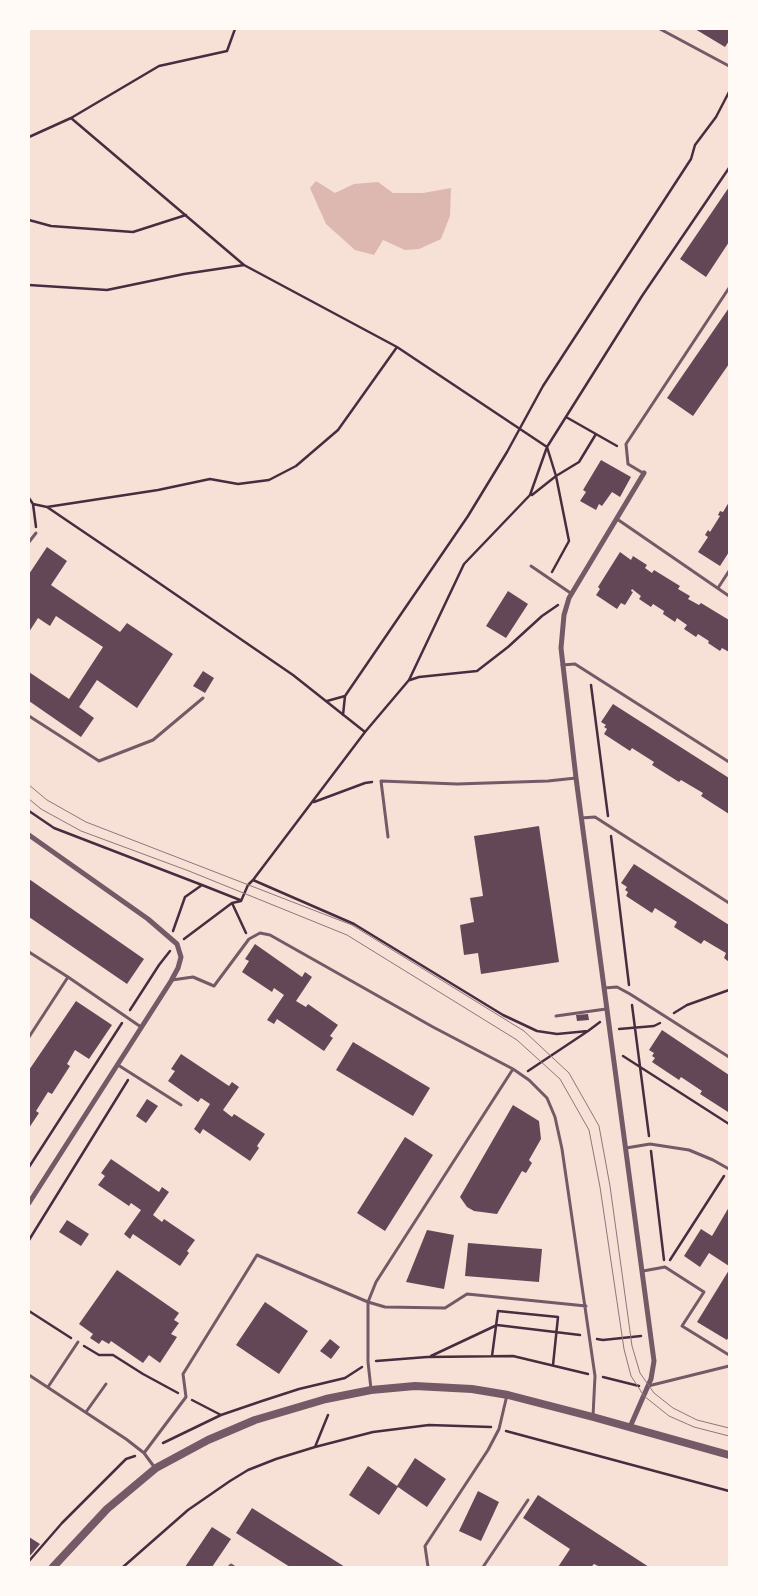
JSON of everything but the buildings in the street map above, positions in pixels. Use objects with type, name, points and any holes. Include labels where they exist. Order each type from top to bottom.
[{"type":"street","points":[[630,1427],[648,1386],[654,1368],[654,1361],[576,778],[562,666],[562,631],[564,615],[571,596],[644,473]]},
{"type":"street","points":[[29,835],[148,919],[177,944],[181,957],[178,968],[171,980],[29,1203]]},
{"type":"street","points":[[53,1567],[107,1509],[156,1468],[208,1440],[255,1420],[326,1399],[371,1390],[415,1386],[472,1389],[508,1395],[729,1455]]},
{"type":"lane","points":[[660,29],[729,66]]},
{"type":"lane","points":[[644,473],[628,464],[626,444],[729,288]]},
{"type":"lane","points":[[616,519],[729,596]]},
{"type":"lane","points":[[29,542],[36,533]]},
{"type":"lane","points":[[530,566],[571,596]]},
{"type":"lane","points":[[718,588],[729,572]]},
{"type":"lane","points":[[562,666],[575,664],[729,762]]},
{"type":"lane","points":[[29,716],[99,761],[153,740],[203,698]]},
{"type":"lane","points":[[388,837],[381,781],[457,784],[548,782],[576,778]]},
{"type":"lane","points":[[582,818],[595,817],[729,903]]},
{"type":"lane","points":[[171,980],[192,977],[214,986],[249,939],[260,933],[270,935],[433,1027],[513,1068],[529,1080],[547,1098],[555,1118],[562,1148],[586,1306],[596,1376],[593,1417]]},
{"type":"lane","points":[[29,952],[141,1027]]},
{"type":"lane","points":[[29,1037],[68,978]]},
{"type":"lane","points":[[604,988],[617,987],[630,994],[729,1057]]},
{"type":"lane","points":[[556,1016],[606,1011]]},
{"type":"lane","points":[[118,1065],[181,1105]]},
{"type":"lane","points":[[371,1390],[368,1362],[368,1302],[376,1282],[513,1068]]},
{"type":"lane","points":[[625,1148],[650,1144],[689,1150],[729,1169]]},
{"type":"lane","points":[[144,1453],[186,1397],[182,1374],[257,1255],[368,1302],[385,1307],[445,1308],[467,1294],[586,1306]]},
{"type":"lane","points":[[642,1271],[665,1268],[704,1292],[682,1326],[729,1355]]},
{"type":"lane","points":[[48,1387],[78,1342]]},
{"type":"lane","points":[[648,1386],[729,1366]]},
{"type":"lane","points":[[29,1375],[144,1453],[156,1468]]},
{"type":"lane","points":[[86,1412],[106,1384]]},
{"type":"lane","points":[[428,1567],[425,1546],[488,1450],[498,1429],[508,1395]]},
{"type":"lane","points":[[483,1567],[528,1500]]},
{"type":"lane","points":[[229,1567],[231,1565],[234,1567]]},
{"type":"path","points":[[29,137],[71,118],[159,66],[227,51],[235,29]]},
{"type":"path","points":[[343,715],[345,696],[468,516],[520,429],[543,386],[691,159],[695,145],[716,117],[729,92]]},
{"type":"path","points":[[71,118],[244,265],[397,347],[547,447],[556,476],[569,540],[549,579]]},
{"type":"path","points":[[530,495],[547,447],[642,296],[729,168]]},
{"type":"path","points":[[29,220],[50,226],[133,232],[186,215]]},
{"type":"path","points":[[29,285],[107,290],[184,274],[244,265]]},
{"type":"path","points":[[33,504],[47,507],[158,490],[210,479],[238,484],[268,480],[296,466],[338,430],[397,347]]},
{"type":"path","points":[[566,417],[627,452]]},
{"type":"path","points":[[241,901],[248,885],[365,732],[409,680],[464,564],[530,495],[579,462],[596,434]]},
{"type":"path","points":[[29,498],[33,504],[36,533]]},
{"type":"path","points":[[47,507],[293,675],[365,732]]},
{"type":"path","points":[[409,680],[419,677],[477,671],[508,647],[542,616],[571,596]]},
{"type":"path","points":[[590,674],[665,1268]]},
{"type":"path","points":[[326,702],[345,696]]},
{"type":"path","points":[[312,802],[365,783],[381,781]]},
{"type":"path","points":[[29,811],[54,828],[241,901]]},
{"type":"path","points":[[253,880],[354,924],[503,1015],[537,1031],[557,1034],[588,1031]]},
{"type":"path","points":[[171,938],[185,897],[202,885]]},
{"type":"path","points":[[29,1167],[159,964],[177,944],[232,903],[241,901]]},
{"type":"path","points":[[232,903],[249,939]]},
{"type":"path","points":[[609,1030],[634,1026],[654,1026],[687,1005],[729,990]]},
{"type":"path","points":[[513,1068],[525,1073],[596,1026],[606,1011]]},
{"type":"path","points":[[612,1049],[729,1124]]},
{"type":"path","points":[[29,1240],[132,1074]]},
{"type":"path","points":[[665,1268],[729,1169]]},
{"type":"path","points":[[29,1311],[99,1355],[113,1355],[143,1374],[222,1415]]},
{"type":"path","points":[[553,1365],[558,1332],[558,1317],[498,1311],[492,1356],[513,1356],[637,1386],[648,1386]]},
{"type":"path","points":[[427,1357],[497,1325],[576,1334],[603,1340],[650,1334]]},
{"type":"path","points":[[315,1448],[328,1415]]},
{"type":"path","points":[[123,1567],[188,1510],[248,1470],[276,1459],[373,1432],[429,1425],[488,1427],[729,1491]]},
{"type":"shaded area","points":[[316,181],[335,193],[354,184],[378,182],[393,193],[423,193],[451,188],[450,216],[441,239],[419,249],[405,250],[383,240],[374,255],[355,250],[326,224],[310,188]]},
{"type":"tram line","points":[[29,785],[47,800],[86,822],[352,925],[524,1031],[569,1073],[599,1126],[610,1186],[632,1346],[640,1373],[654,1393],[673,1408],[697,1420],[729,1428]]},
{"type":"tram line","points":[[29,799],[41,809],[81,831],[189,871],[347,935],[517,1040],[560,1079],[589,1130],[600,1187],[624,1349],[631,1376],[644,1396],[669,1416],[694,1427],[729,1436]]}]
